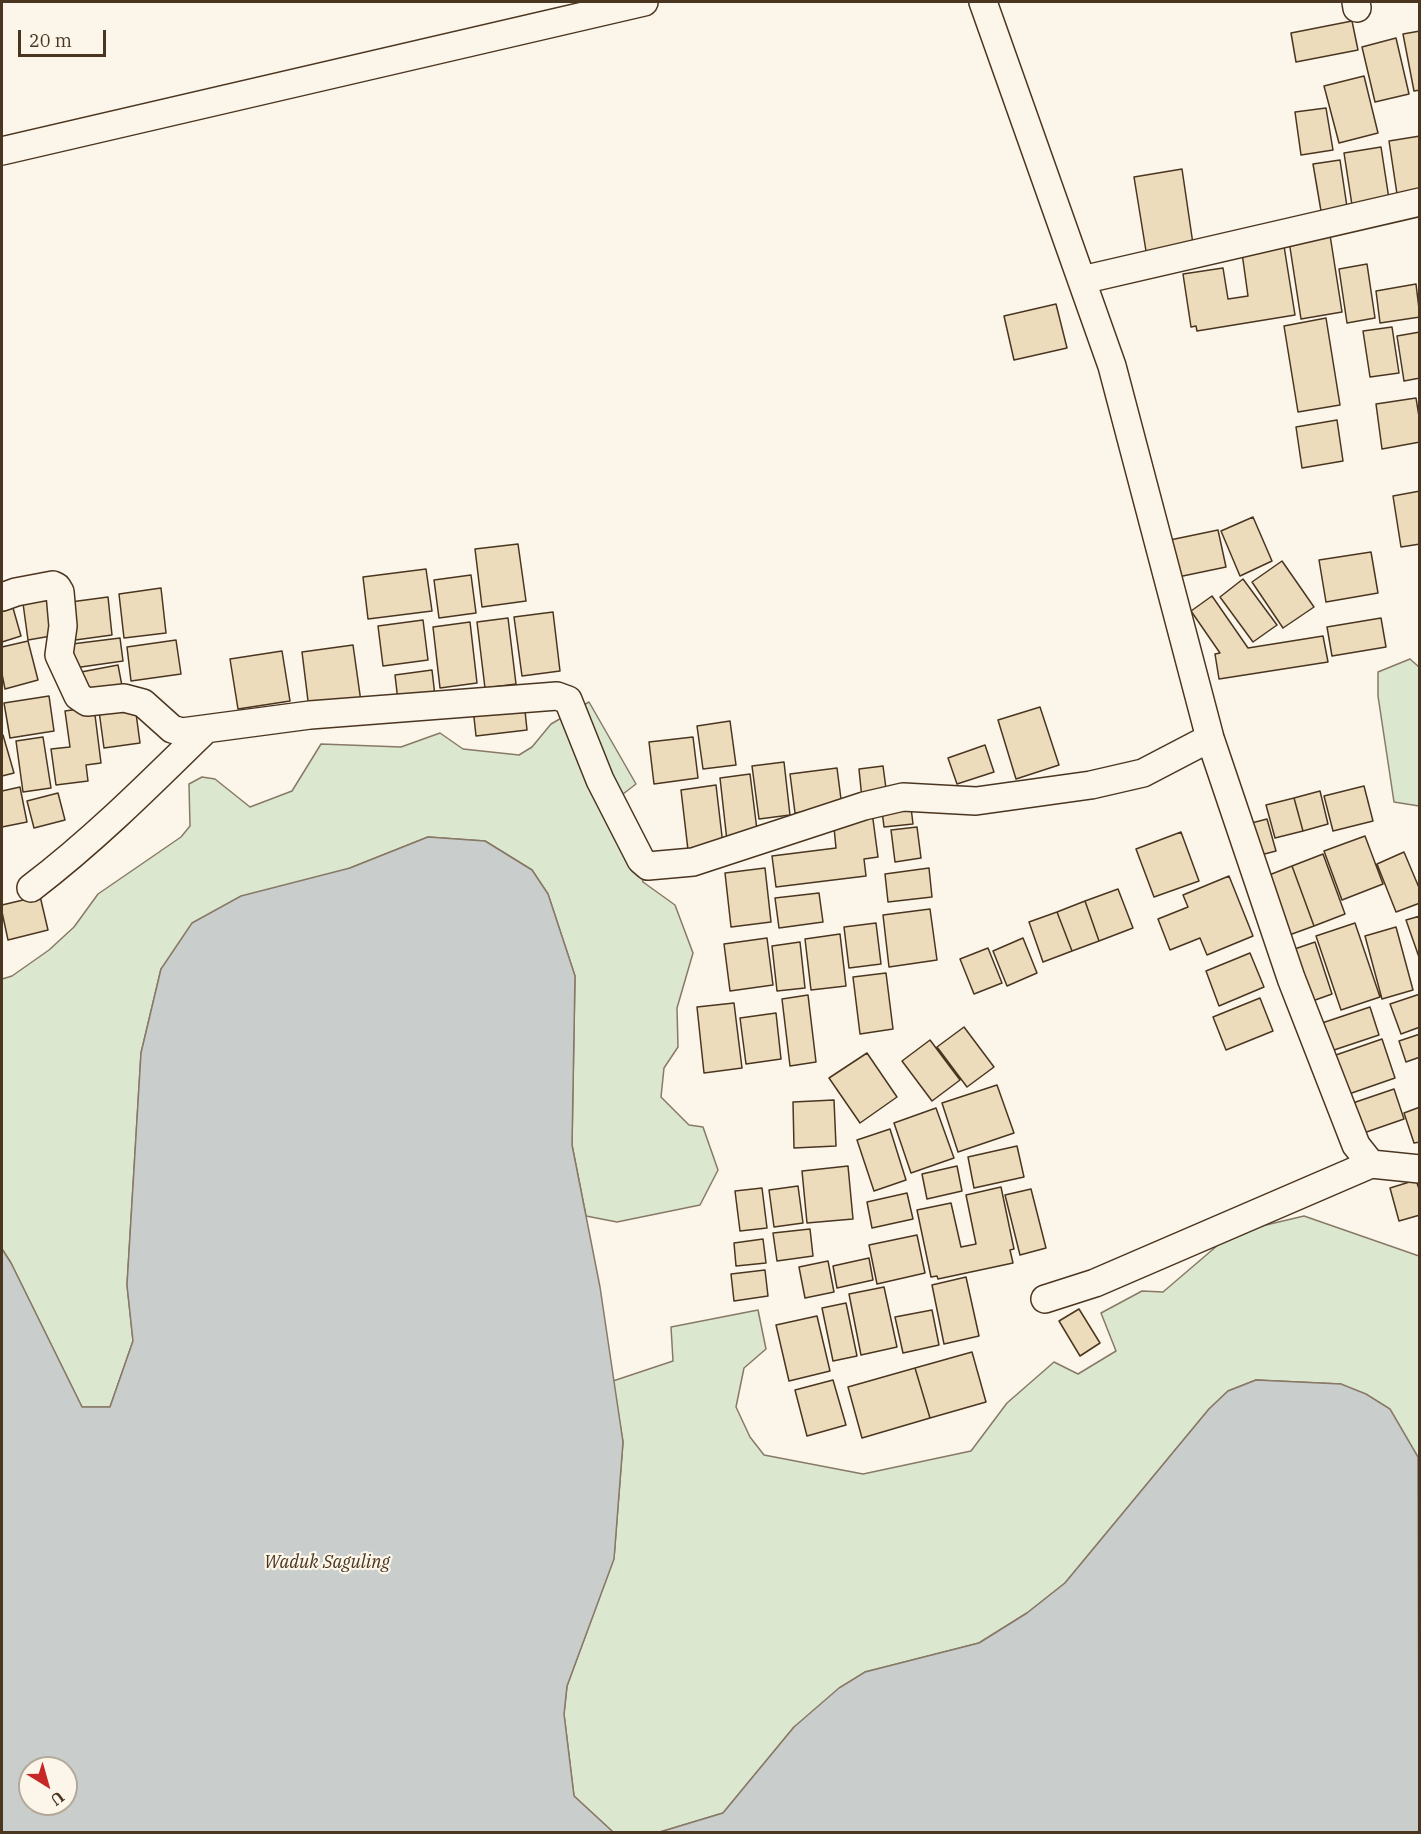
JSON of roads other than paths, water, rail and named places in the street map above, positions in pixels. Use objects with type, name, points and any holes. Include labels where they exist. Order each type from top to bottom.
[{"type":"street","points":[[2,151],[644,2]]},
{"type":"street","points":[[983,2],[1112,366],[1210,738],[1291,978],[1356,1145],[1371,1164]]},
{"type":"street","points":[[1082,280],[1419,202]]},
{"type":"street","points":[[2,597],[52,585],[57,587],[60,592],[63,626],[59,655],[78,696],[87,702],[124,698],[143,702],[172,729],[182,732],[310,715],[557,696],[568,700],[600,780],[641,860],[648,866],[655,867],[693,862],[864,806],[903,797],[976,801],[1098,784],[1143,773],[1210,738]]},
{"type":"street","points":[[31,888],[117,817],[206,729]]},
{"type":"street","points":[[1045,1299],[1095,1282],[1371,1164],[1419,1169]]},
{"type":"water","name":"Waduk Saguling","points":[[428,837],[485,841],[532,870],[548,894],[575,976],[572,1145],[600,1287],[623,1442],[614,1559],[567,1686],[564,1714],[574,1796],[613,1832],[2,1832],[2,1249],[82,1407],[110,1407],[133,1341],[127,1285],[141,1053],[161,969],[192,923],[241,896],[350,868]]},
{"type":"water","points":[[1256,1380],[1341,1384],[1366,1394],[1390,1409],[1418,1457],[1419,1832],[660,1832],[723,1813],[794,1727],[839,1688],[865,1672],[979,1643],[1027,1613],[1065,1583],[1209,1409],[1228,1391]]}]
